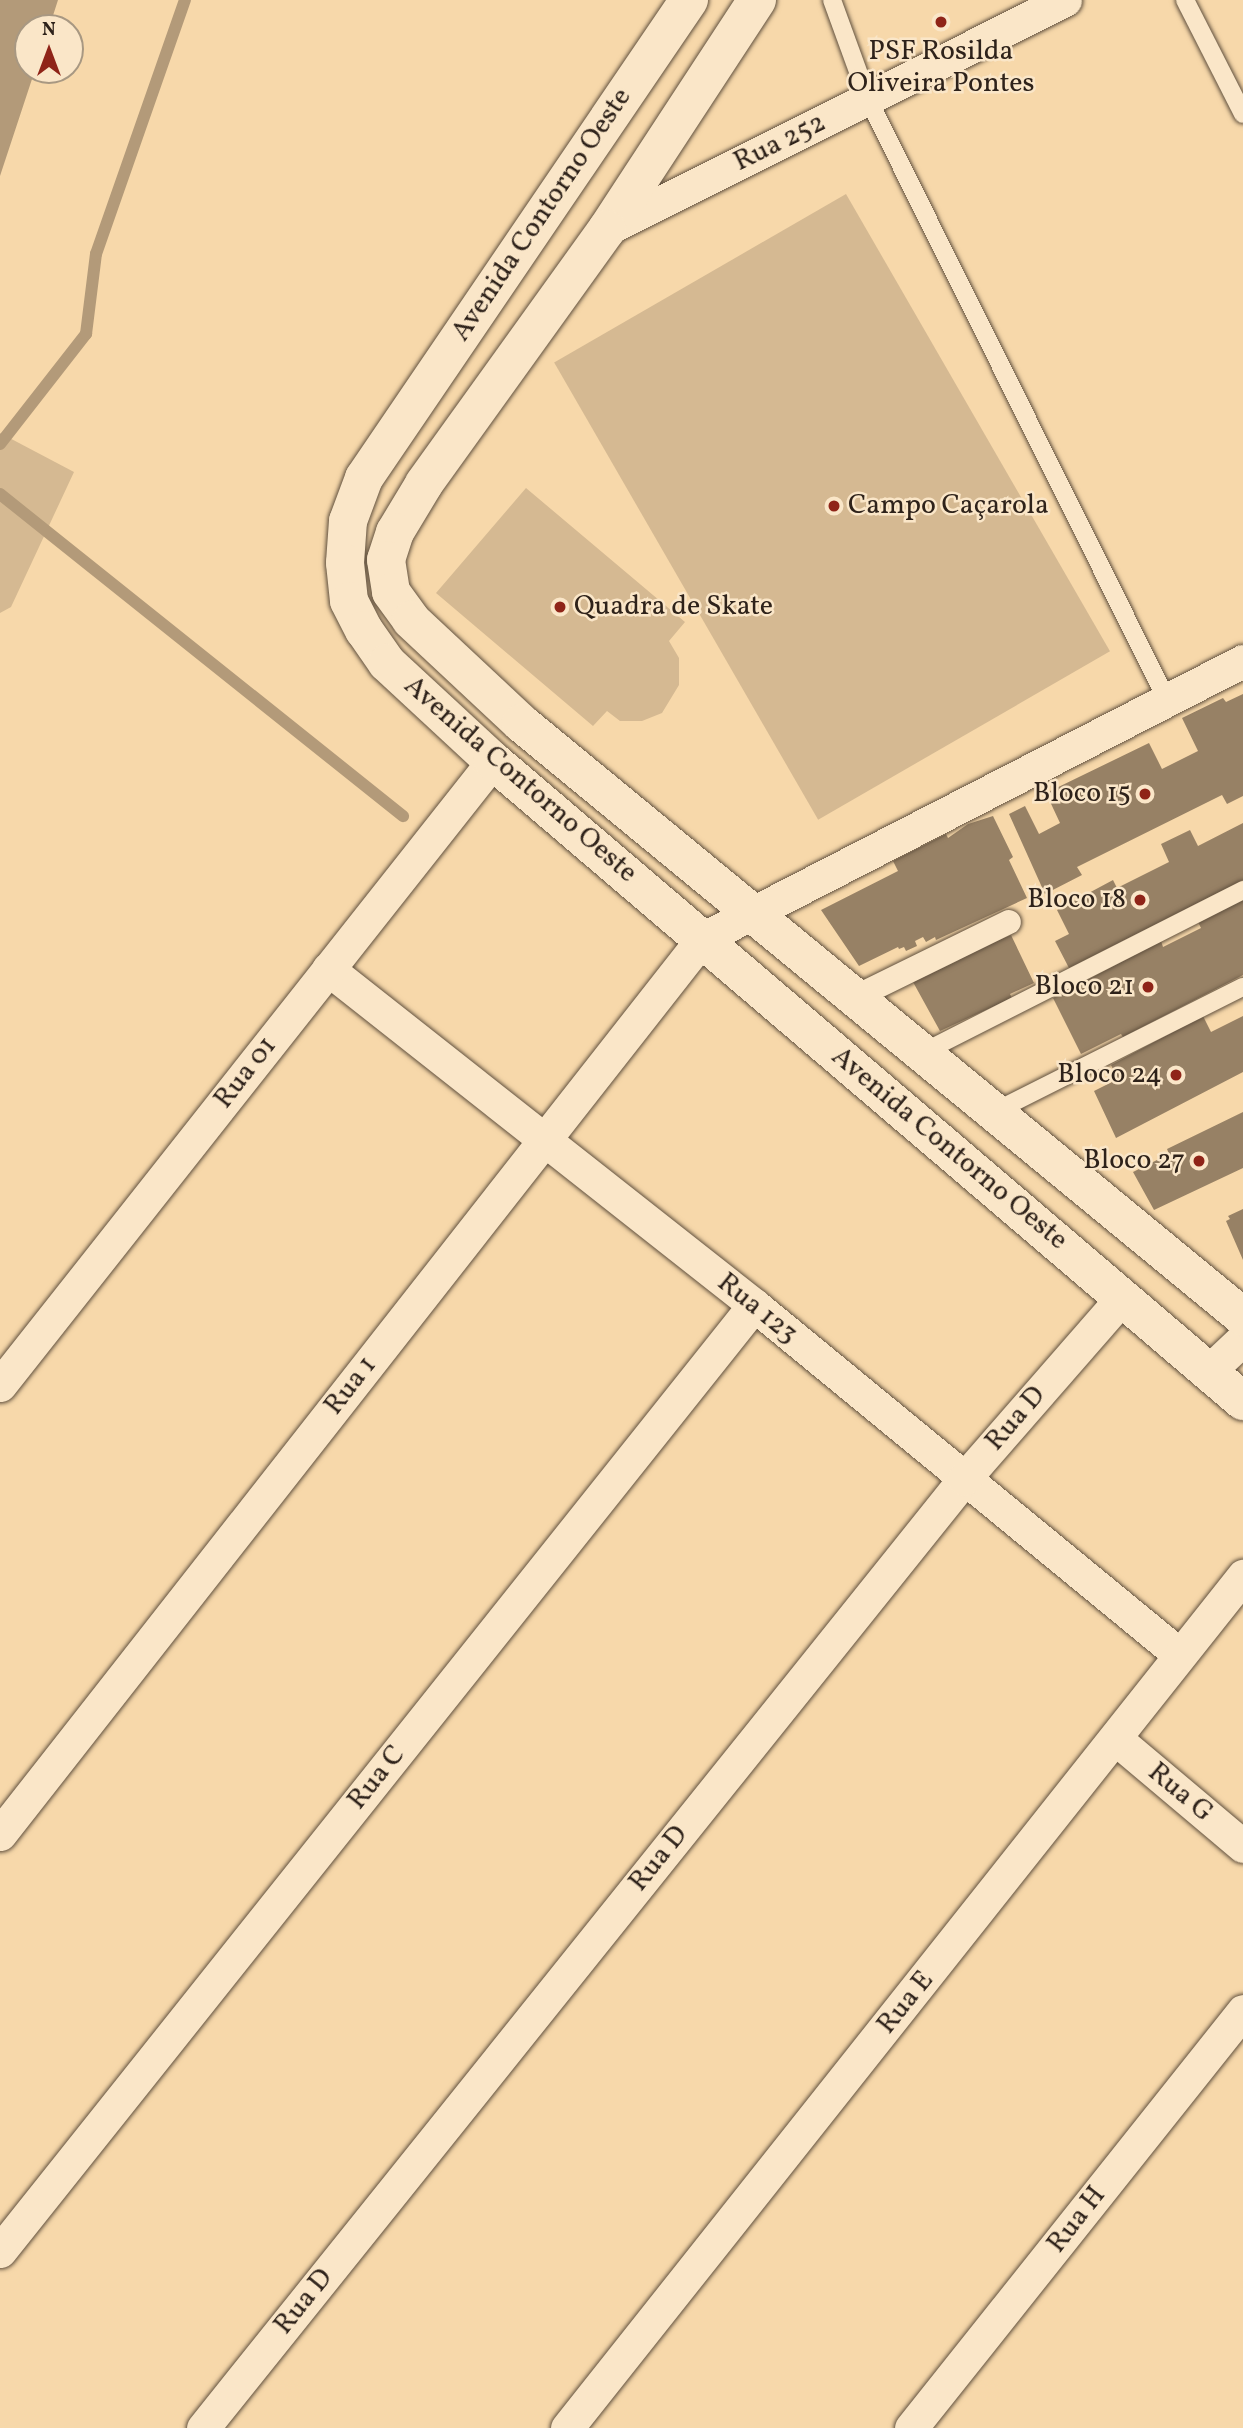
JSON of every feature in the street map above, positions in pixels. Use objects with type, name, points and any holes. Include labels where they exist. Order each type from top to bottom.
[{"type":"street","name":"Avenida Contorno Oeste","points":[[689,0],[364,478],[348,521],[345,563],[349,601],[364,630],[387,663],[493,761],[1243,1401]]},
{"type":"street","name":"Avenida Contorno Oeste","points":[[757,0],[607,229],[424,484],[395,532],[386,560],[391,592],[411,620],[521,723],[858,996],[1243,1317]]},
{"type":"street","name":"Rua 252","points":[[607,229],[1065,0]]},
{"type":"street","points":[[349,601],[391,592]]},
{"type":"street","points":[[702,939],[1243,661]]},
{"type":"street","name":"Rua 01","points":[[0,1385],[493,761]]},
{"type":"street","points":[[858,996],[1009,922]]},
{"type":"street","name":"Rua 1","points":[[0,1834],[702,939]]},
{"type":"street","name":"Rua 123","points":[[328,969],[754,1305],[1180,1655]]},
{"type":"street","name":"Rua D","points":[[203,2428],[964,1479],[1123,1297]]},
{"type":"street","name":"Rua C","points":[[0,2251],[754,1305]]},
{"type":"street","points":[[1207,1373],[1243,1339]]},
{"type":"street","name":"Rua E","points":[[567,2428],[1116,1740],[1243,1576]]},
{"type":"street","name":"Rua G","points":[[1116,1740],[1243,1846]]},
{"type":"street","name":"Rua H","points":[[911,2428],[1243,2011]]},
{"type":"lane","points":[[832,0],[868,99],[1167,700]]},
{"type":"lane","points":[[1185,0],[1243,114]]},
{"type":"lane","points":[[924,1052],[1243,890]]},
{"type":"lane","points":[[996,1111],[1243,986]]},
{"type":"shaded area","points":[[0,0],[58,0],[54,14],[14,14],[14,84],[30,84],[0,176]]},
{"type":"shaded area","name":"Campo Caçarola","points":[[846,194],[1110,651],[818,820],[554,362]]},
{"type":"shaded area","points":[[0,433],[74,472],[11,607],[0,613]]},
{"type":"shaded area","name":"Quadra de Skate","points":[[526,488],[685,622],[669,641],[679,658],[679,685],[662,713],[642,721],[620,721],[607,711],[593,726],[436,593]]},
{"type":"building","name":"Bloco 15","points":[[1243,694],[1243,796],[1227,804],[1222,795],[1077,867],[1082,875],[1045,894],[1009,814],[1025,806],[1039,834],[1060,823],[1046,793],[1149,743],[1162,769],[1198,751],[1182,718],[1223,698],[1226,702]]},
{"type":"building","points":[[993,816],[1013,857],[1009,860],[1027,898],[936,940],[935,937],[926,942],[923,937],[915,941],[917,946],[906,951],[904,947],[898,947],[859,966],[821,910],[898,871],[893,861],[946,834],[948,838],[968,824]]},
{"type":"building","name":"Bloco 18","points":[[1243,823],[1243,880],[1069,968],[1055,941],[1069,934],[1057,910],[1113,880],[1117,888],[1169,862],[1161,844],[1190,830],[1198,846]]},
{"type":"building","name":"Bloco 21","points":[[1243,899],[1243,975],[1123,1037],[1121,1034],[1081,1054],[1053,998],[1161,941],[1163,947],[1201,928],[1198,922]]},
{"type":"building","points":[[1011,935],[1034,983],[1010,994],[1012,998],[940,1031],[913,982],[959,960],[958,957]]},
{"type":"building","name":"Bloco 24","points":[[1203,1016],[1211,1032],[1243,1016],[1243,1072],[1116,1138],[1094,1091],[1118,1079],[1111,1065]]},
{"type":"building","name":"Bloco 27","points":[[1243,1112],[1243,1168],[1154,1210],[1133,1172],[1169,1154],[1167,1149]]},
{"type":"building","points":[[1243,1209],[1243,1260],[1226,1221],[1230,1219],[1228,1216]]},
{"type":"waterway","points":[[0,444],[86,334],[96,254],[185,0]]},
{"type":"waterway","points":[[0,494],[403,816]]},
{"type":"place","name":"PSF Rosilda Oliveira Pontes","points":[[941,22]]},
{"type":"place","name":"Campo Caçarola","points":[[834,506]]},
{"type":"place","name":"Quadra de Skate","points":[[560,607]]},
{"type":"place","name":"Bloco 15","points":[[1145,794]]},
{"type":"place","name":"Bloco 18","points":[[1140,900]]},
{"type":"place","name":"Bloco 21","points":[[1148,987]]},
{"type":"place","name":"Bloco 24","points":[[1176,1075]]},
{"type":"place","name":"Bloco 27","points":[[1199,1161]]}]
